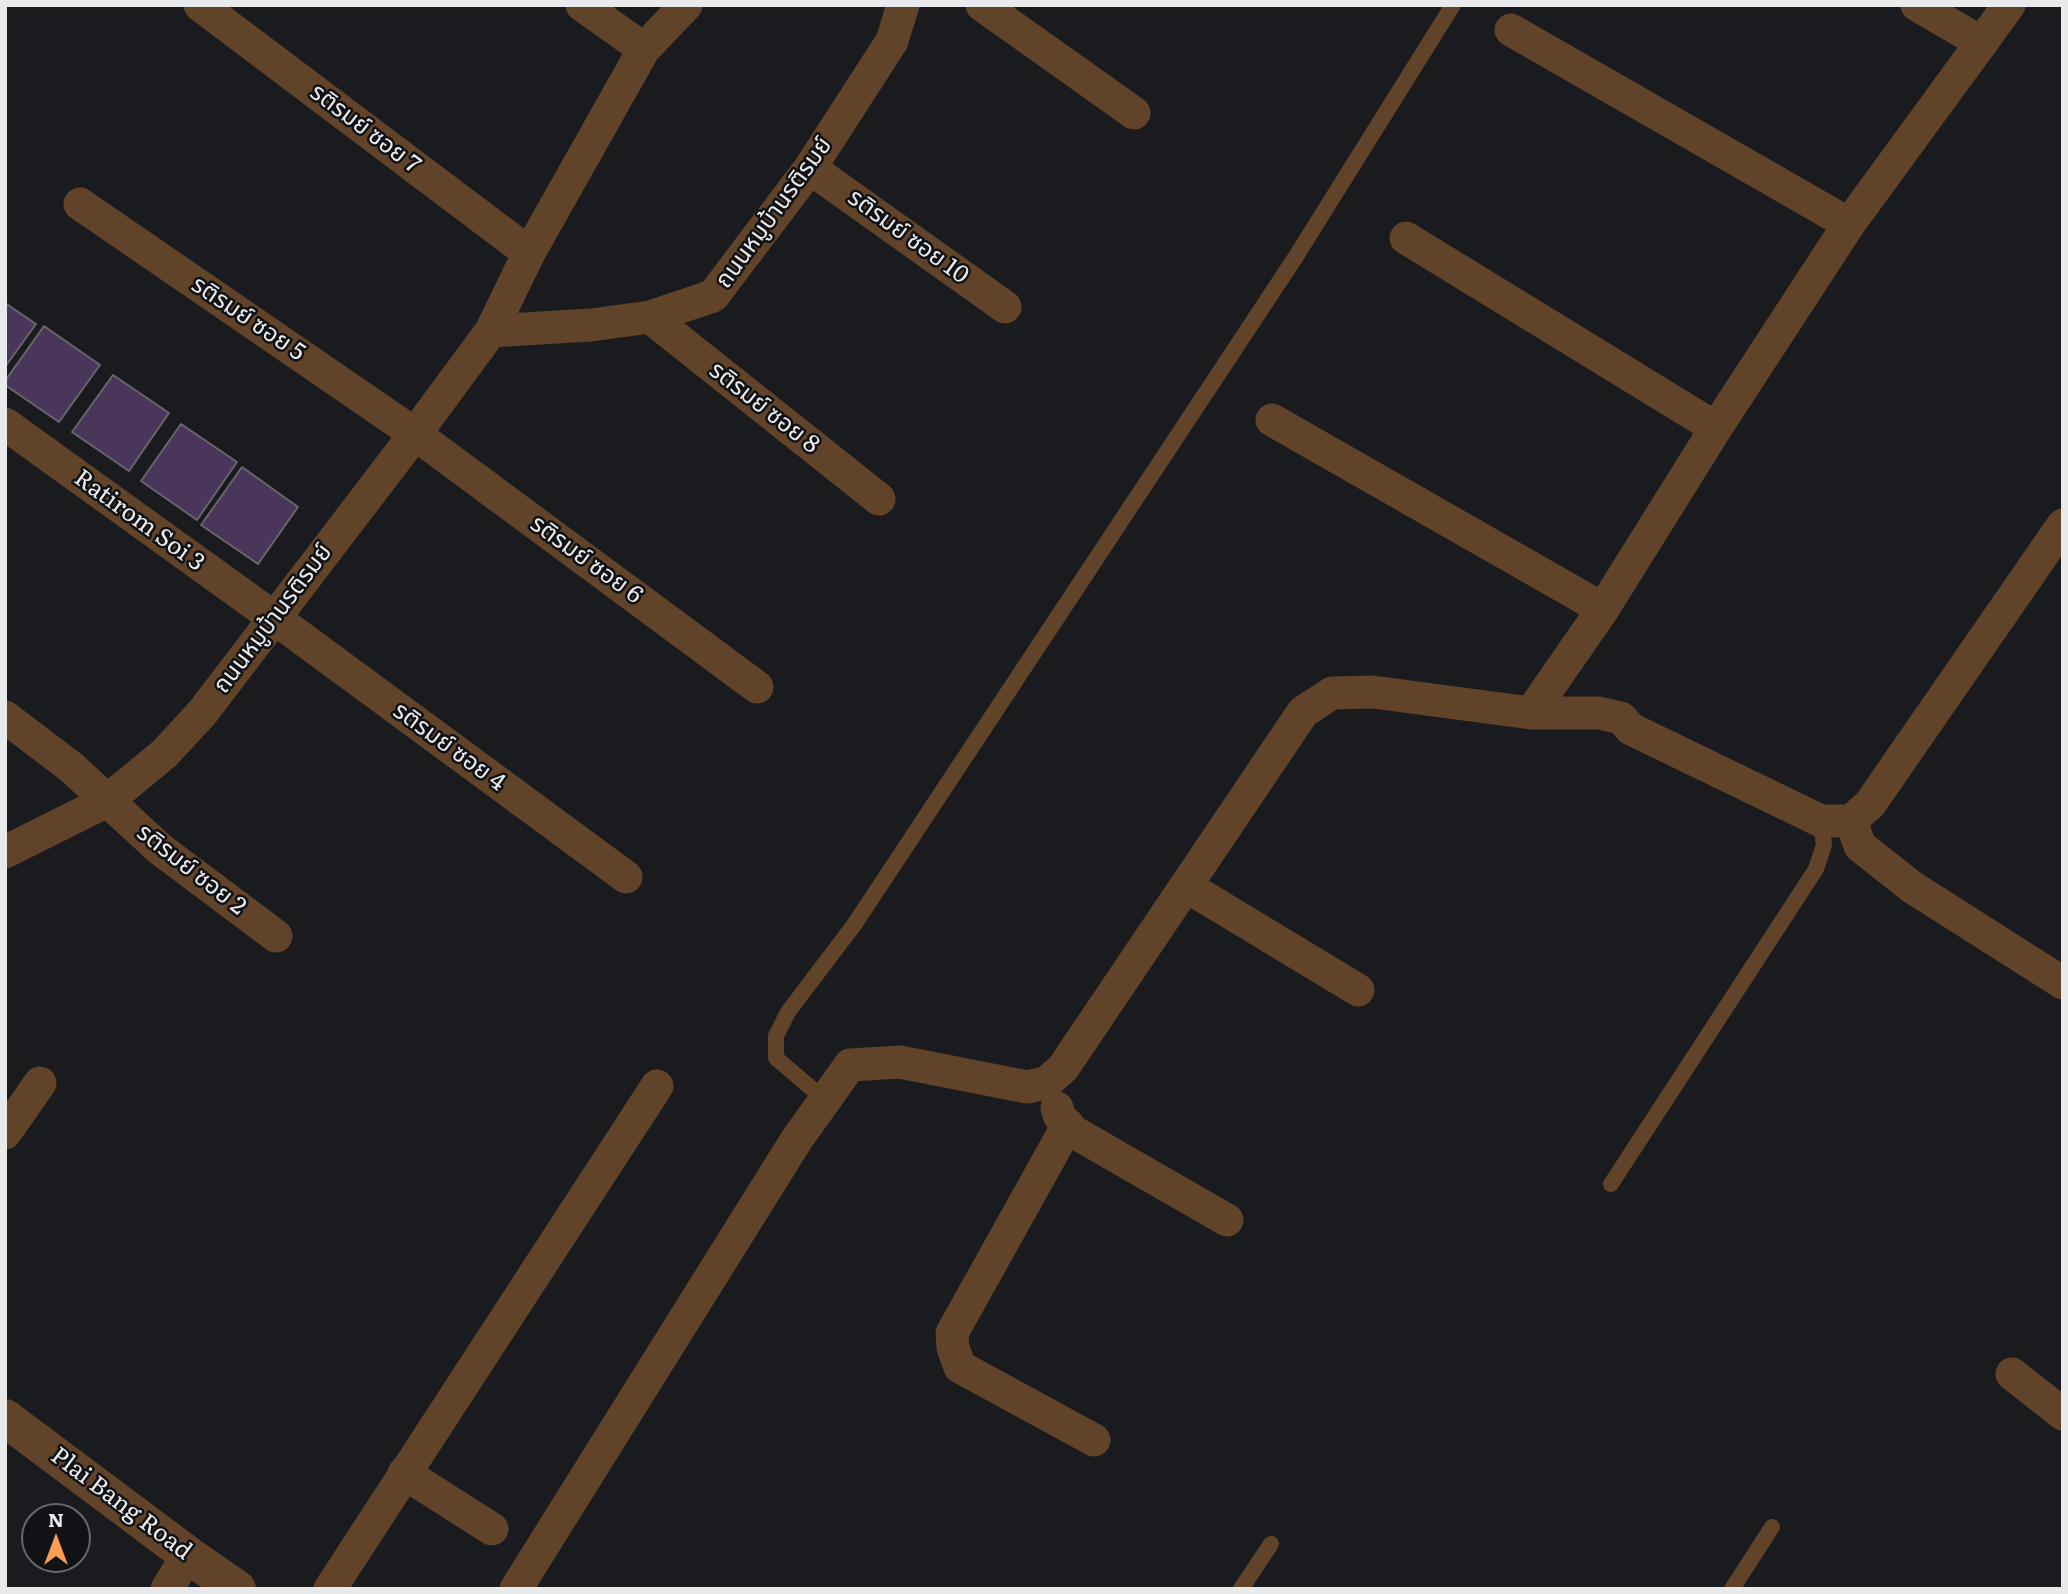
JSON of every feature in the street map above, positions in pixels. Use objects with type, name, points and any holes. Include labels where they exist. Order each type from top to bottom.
[{"type":"street","name":"รติรมย์ ซอย 7","points":[[200,5],[529,253]]},
{"type":"street","points":[[582,5],[644,49]]},
{"type":"street","name":"ถนนหมูบ้านรติรมย์","points":[[5,852],[107,801],[164,754],[202,713],[491,331],[529,253],[644,49],[686,5]]},
{"type":"street","name":"ถนนหมูบ้านรติรมย์","points":[[491,331],[591,326],[650,317],[713,296],[810,167],[892,41],[903,5]]},
{"type":"street","points":[[982,5],[1134,113]]},
{"type":"street","points":[[1917,5],[1982,43]]},
{"type":"street","points":[[1531,713],[1603,609],[1716,428],[1849,224],[2008,5]]},
{"type":"street","points":[[1511,30],[1849,224]]},
{"type":"street","name":"รติรมย์ ซอย 10","points":[[810,167],[1005,307]]},
{"type":"street","name":"รติรมย์ ซอย 5","points":[[80,204],[415,434]]},
{"type":"street","points":[[1406,238],[1716,428]]},
{"type":"street","name":"รติรมย์ ซอย 8","points":[[650,317],[879,499]]},
{"type":"street","points":[[1272,420],[1603,609]]},
{"type":"street","name":"Ratirom Soi 3","points":[[5,424],[273,617]]},
{"type":"street","name":"รติรมย์ ซอย 6","points":[[415,434],[757,687]]},
{"type":"street","points":[[1836,821],[1870,804],[2063,526]]},
{"type":"street","name":"รติรมย์ ซอย 4","points":[[273,617],[626,877]]},
{"type":"street","points":[[516,1589],[797,1139],[850,1065],[900,1062],[1027,1087],[1046,1083],[1063,1068],[1304,712],[1332,693],[1373,692],[1531,713],[1599,713],[1621,718],[1631,729],[1836,821],[1860,846],[1912,887],[2063,983]]},
{"type":"street","name":"รติรมย์ ซอย 2","points":[[5,717],[71,768],[160,849],[276,936]]},
{"type":"street","points":[[1186,886],[1358,990]]},
{"type":"street","points":[[5,1133],[40,1083]]},
{"type":"street","points":[[1046,1083],[1060,1116],[1074,1132],[1227,1220]]},
{"type":"street","points":[[330,1589],[657,1086]]},
{"type":"street","points":[[1068,1125],[952,1333],[952,1341],[960,1367],[1094,1440]]},
{"type":"street","points":[[2012,1374],[2063,1414]]},
{"type":"street","name":"Plai Bang Road","points":[[5,1418],[237,1589]]},
{"type":"street","points":[[404,1473],[492,1529]]},
{"type":"street","points":[[167,1589],[188,1555]]},
{"type":"lane","points":[[825,1100],[776,1058],[776,1036],[788,1012],[862,914],[1295,258],[1453,5]]},
{"type":"lane","points":[[1611,1184],[1816,869],[1836,821]]},
{"type":"lane","points":[[1732,1589],[1772,1527]]},
{"type":"lane","points":[[1241,1589],[1271,1544]]},
{"type":"building","points":[[5,303],[36,324],[5,367]]},
{"type":"building","points":[[44,326],[100,365],[59,422],[5,385],[5,381]]},
{"type":"building","points":[[113,375],[169,413],[129,471],[72,432]]},
{"type":"building","points":[[181,424],[237,462],[197,520],[141,481]]},
{"type":"building","points":[[242,467],[298,507],[258,564],[201,525]]}]
